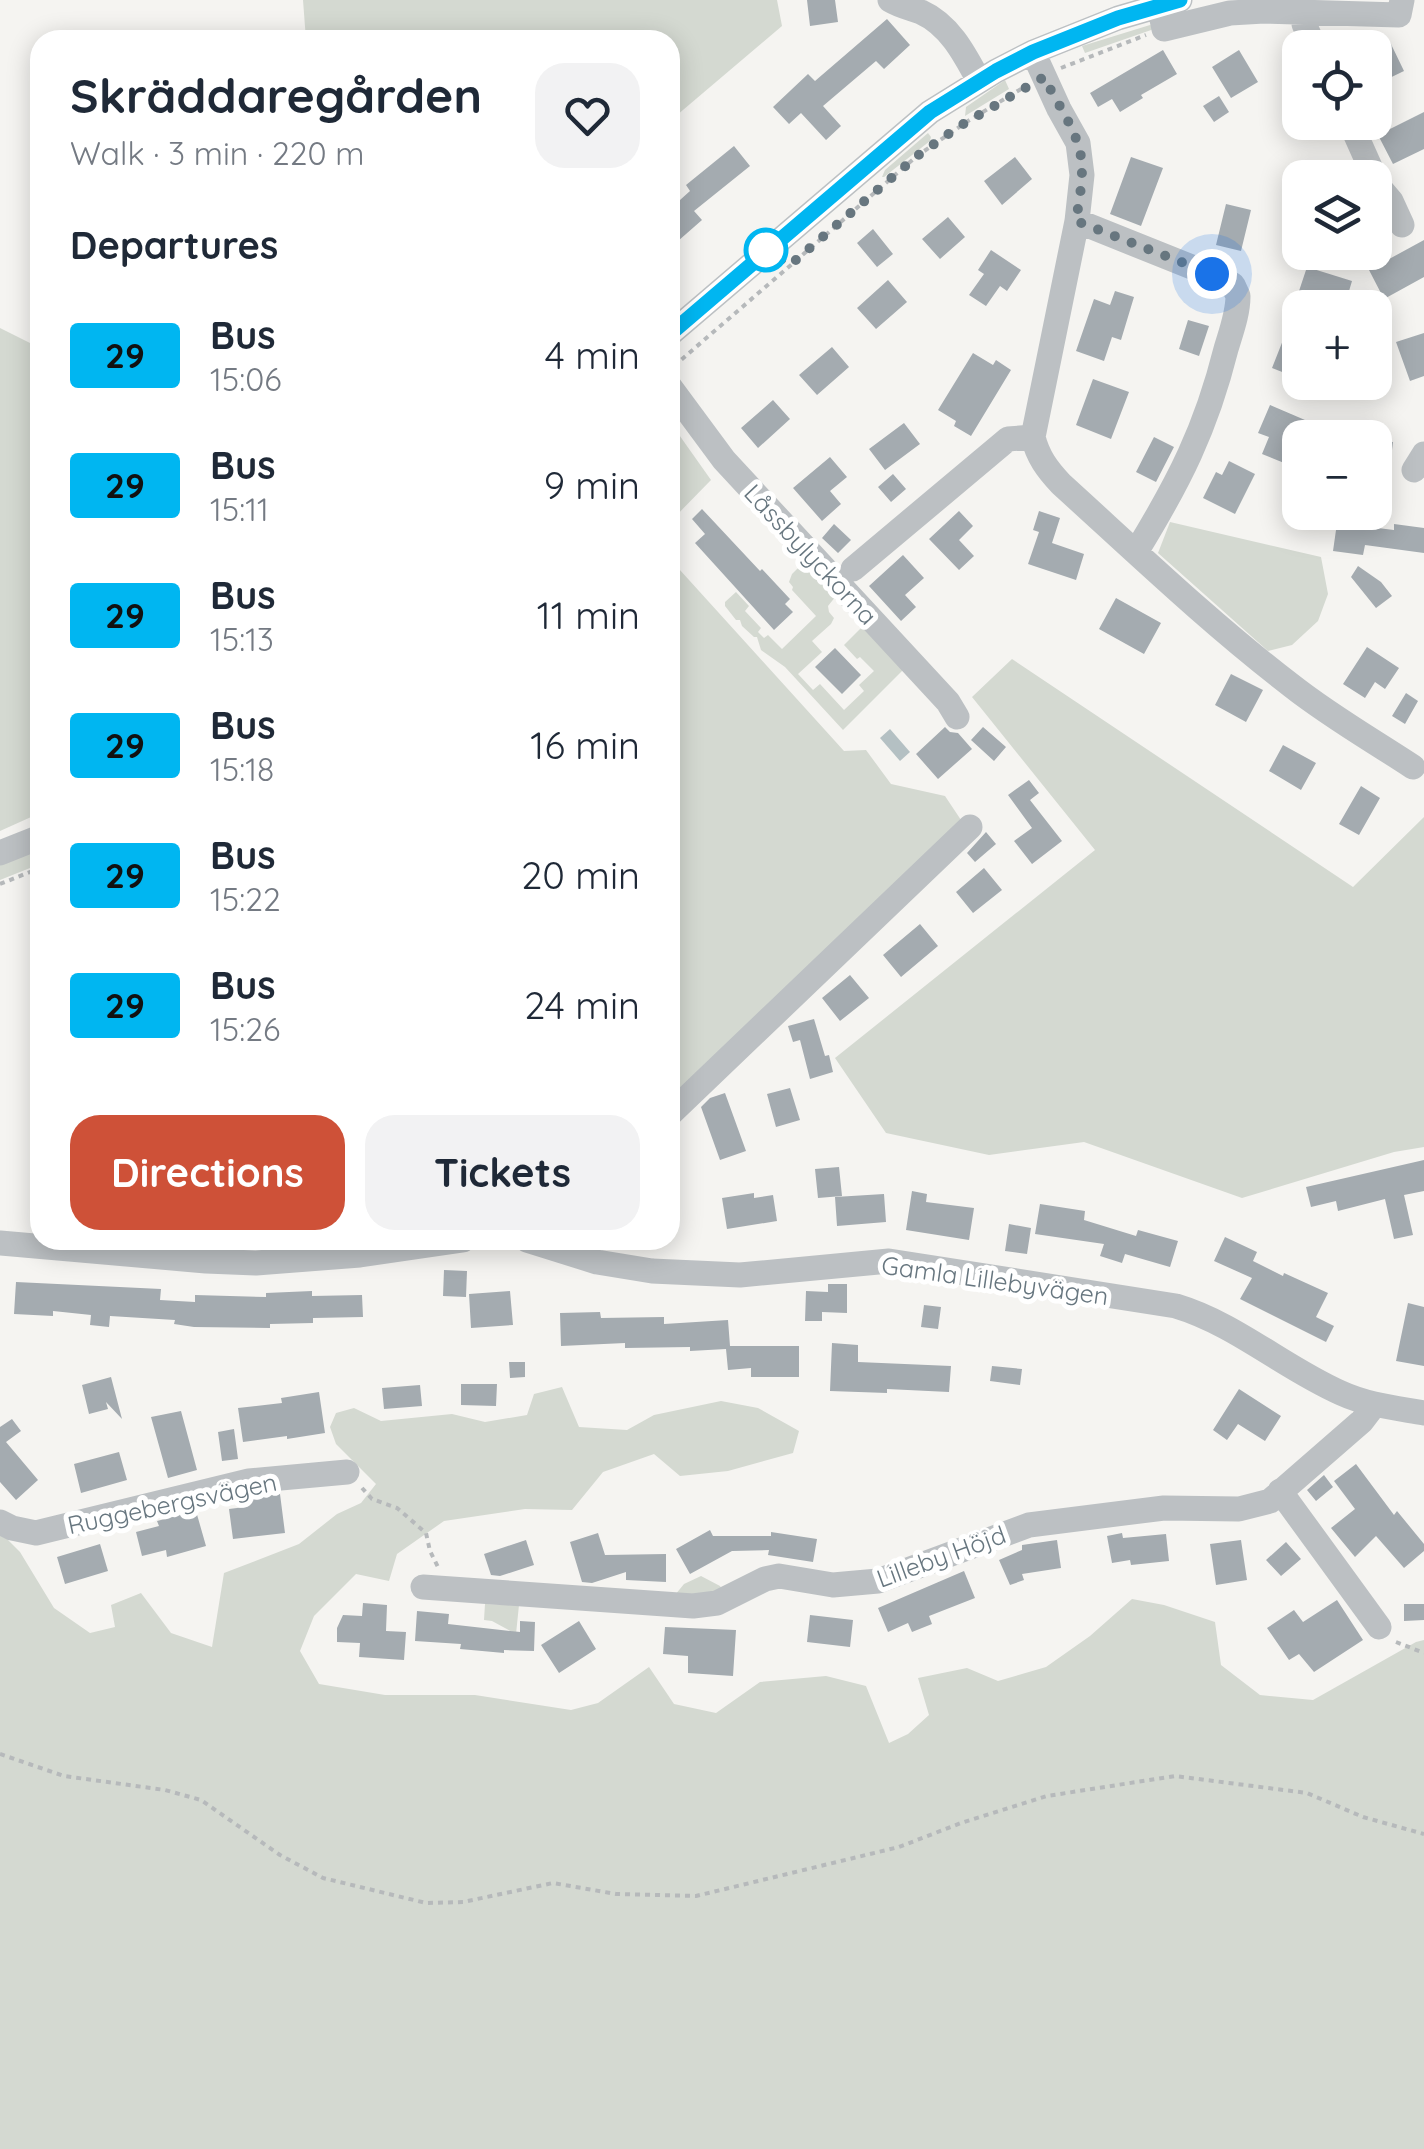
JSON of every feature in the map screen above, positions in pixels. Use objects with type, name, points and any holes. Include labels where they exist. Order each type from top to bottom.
[{"type":"street","points":[[890,0],[941,25],[978,82]]},
{"type":"street","points":[[680,325],[904,132],[978,82],[1033,52],[1083,31],[1168,11],[1399,15],[1402,0]]},
{"type":"street","points":[[1303,12],[1307,30]]},
{"type":"street","points":[[1033,52],[1071,127],[1081,156],[1082,176],[1033,436],[1036,452],[1061,484],[1227,634],[1338,719],[1413,767]]},
{"type":"street","points":[[1392,204],[1402,225]]},
{"type":"street","points":[[1076,221],[1224,280],[1238,296],[1216,391],[1196,442],[1136,552]]},
{"type":"street","name":"Låssbylyckorna","points":[[680,400],[724,460],[948,702],[957,717]]},
{"type":"street","points":[[853,569],[1008,439],[1033,436]]},
{"type":"street","points":[[680,1104],[970,827]]},
{"type":"street","points":[[0,854],[30,840]]},
{"type":"street","points":[[0,1243],[30,1246]]},
{"type":"street","points":[[80,1250],[256,1263],[394,1250]]},
{"type":"street","name":"Gamla Lillebyvägen","points":[[560,1250],[618,1267],[707,1274],[890,1261],[1176,1306],[1217,1323],[1334,1390],[1424,1414]]},
{"type":"street","name":"Lilleby Höjd","points":[[422,1586],[694,1606],[717,1603],[779,1576],[833,1586],[878,1581],[1029,1524],[1164,1508],[1260,1505],[1270,1501],[1362,1421],[1375,1404]]},
{"type":"street","name":"Ruggebergsvägen","points":[[0,1522],[36,1533],[249,1481],[347,1472]]},
{"type":"street","points":[[1280,1491],[1380,1627]]},
{"type":"path","points":[[680,360],[917,156],[1044,77],[1168,11]]},
{"type":"path","points":[[0,884],[30,872]]},
{"type":"path","points":[[347,1472],[372,1498],[397,1508],[426,1533],[430,1550],[450,1588]]},
{"type":"path","points":[[1380,1627],[1389,1640],[1424,1653]]},
{"type":"path","points":[[0,1754],[64,1776],[165,1790],[201,1800],[280,1855],[323,1878],[426,1903],[464,1902],[553,1883],[616,1894],[696,1896],[899,1847],[961,1822],[1047,1796],[1175,1776],[1307,1793],[1363,1817],[1424,1834]]},
{"type":"shaded area","points":[[303,0],[777,0],[782,26],[680,113],[680,30],[305,30]]},
{"type":"shaded area","points":[[1150,25],[1154,29],[1085,53],[1082,46]]},
{"type":"shaded area","points":[[1005,80],[1009,89],[965,116],[966,107]]},
{"type":"shaded area","points":[[928,133],[930,141],[882,177],[885,170]]},
{"type":"shaded area","points":[[0,328],[30,343],[30,818],[0,831]]},
{"type":"shaded area","points":[[680,436],[711,480],[680,512]]},
{"type":"shaded area","points":[[1170,522],[1321,557],[1328,594],[1318,621],[1292,645],[1268,651],[1158,553]]},
{"type":"shaded area","points":[[804,562],[836,596],[828,606],[834,618],[831,624],[812,641],[822,652],[798,674],[813,690],[820,684],[844,710],[864,691],[859,685],[874,671],[844,645],[866,623],[906,667],[843,730],[785,667],[761,650],[757,637],[725,606],[736,592],[749,606],[745,611],[761,628],[758,632],[764,638],[768,635],[782,649],[816,616],[789,582]]},
{"type":"shaded area","points":[[680,570],[844,751],[866,750],[891,784],[945,796],[963,823],[680,1095]]},
{"type":"shaded area","points":[[1012,659],[1353,887],[1424,817],[1424,1147],[1394,1152],[1242,1198],[1084,1142],[989,1155],[886,1133],[835,1058],[1095,850],[972,697]]},
{"type":"shaded area","points":[[890,729],[910,752],[900,761],[880,738]]},
{"type":"shaded area","points":[[30,852],[30,868],[0,880],[0,865]]},
{"type":"shaded area","points":[[562,1387],[579,1427],[627,1430],[654,1415],[721,1401],[758,1408],[799,1431],[793,1453],[728,1471],[680,1476],[654,1454],[603,1472],[572,1510],[525,1509],[444,1521],[397,1554],[389,1581],[356,1574],[314,1616],[300,1651],[319,1684],[385,1695],[475,1695],[571,1710],[598,1703],[649,1667],[674,1704],[716,1713],[760,1682],[826,1676],[866,1686],[889,1743],[908,1734],[929,1715],[918,1678],[967,1668],[998,1681],[1046,1667],[1132,1599],[1215,1622],[1221,1665],[1260,1695],[1313,1700],[1424,1640],[1424,2149],[0,2149],[0,1532],[20,1552],[54,1608],[90,1633],[115,1627],[111,1605],[141,1593],[171,1633],[212,1647],[224,1573],[299,1544],[337,1514],[361,1503],[376,1484],[336,1444],[330,1427],[336,1413],[354,1408],[381,1421],[452,1414],[485,1422],[527,1415],[534,1394]]},
{"type":"shaded area","points":[[701,1576],[720,1586],[725,1594],[675,1595],[684,1584]]},
{"type":"shaded area","points":[[485,1604],[519,1605],[516,1634],[484,1620]]},
{"type":"building","points":[[807,0],[835,0],[838,22],[810,26]]},
{"type":"building","points":[[887,19],[910,45],[884,69],[876,61],[823,106],[841,126],[826,140],[801,113],[789,124],[773,107],[808,74],[815,81]]},
{"type":"building","points":[[1392,46],[1404,71],[1392,77]]},
{"type":"building","points":[[1163,50],[1177,74],[1120,112],[1112,99],[1098,107],[1090,93]]},
{"type":"building","points":[[1239,50],[1258,82],[1231,98],[1212,67]]},
{"type":"building","points":[[1219,96],[1229,112],[1214,122],[1203,106]]},
{"type":"building","points":[[1424,112],[1424,149],[1393,164],[1381,140],[1392,140],[1392,128]]},
{"type":"building","points":[[734,146],[750,166],[694,211],[702,220],[680,239],[680,200],[690,191],[686,185]]},
{"type":"building","points":[[1015,157],[1032,179],[1002,205],[984,181]]},
{"type":"building","points":[[1131,157],[1163,168],[1141,226],[1110,214]]},
{"type":"building","points":[[1226,204],[1251,210],[1241,251],[1216,245]]},
{"type":"building","points":[[948,217],[965,237],[940,259],[922,239]]},
{"type":"building","points":[[873,229],[893,254],[877,267],[857,243]]},
{"type":"building","points":[[1424,240],[1424,277],[1392,295],[1392,290],[1379,290],[1369,270],[1392,270],[1392,257]]},
{"type":"building","points":[[991,250],[1021,270],[1007,291],[1000,286],[986,306],[969,295],[984,274],[978,270]]},
{"type":"building","points":[[1306,270],[1352,281],[1349,290],[1299,290]]},
{"type":"building","points":[[888,280],[907,302],[876,329],[857,308]]},
{"type":"building","points":[[1115,291],[1134,297],[1121,340],[1112,337],[1104,361],[1076,351],[1094,299],[1110,305]]},
{"type":"building","points":[[1188,320],[1209,326],[1199,356],[1179,349]]},
{"type":"building","points":[[1424,333],[1424,376],[1410,381],[1396,342]]},
{"type":"building","points":[[1282,343],[1282,372],[1272,368]]},
{"type":"building","points":[[832,347],[849,367],[817,395],[799,375]]},
{"type":"building","points":[[973,353],[993,365],[996,360],[1011,370],[971,436],[938,410]]},
{"type":"building","points":[[1093,379],[1129,392],[1111,439],[1076,425]]},
{"type":"building","points":[[773,400],[790,419],[758,448],[741,428]]},
{"type":"building","points":[[1270,405],[1305,420],[1282,420],[1282,462],[1262,454],[1269,437],[1258,433]]},
{"type":"building","points":[[904,423],[920,444],[885,470],[869,449]]},
{"type":"building","points":[[1154,437],[1174,447],[1156,482],[1136,472]]},
{"type":"building","points":[[830,457],[847,477],[830,491],[841,504],[822,521],[793,488]]},
{"type":"building","points":[[1229,461],[1255,474],[1235,514],[1203,498],[1216,472],[1222,475]]},
{"type":"building","points":[[893,474],[906,489],[891,502],[878,487]]},
{"type":"building","points":[[702,509],[790,599],[785,604],[793,612],[774,630],[695,543],[705,534],[692,519]]},
{"type":"building","points":[[959,511],[973,526],[959,540],[974,556],[959,570],[929,539]]},
{"type":"building","points":[[1039,511],[1060,518],[1052,543],[1084,554],[1076,580],[1028,564],[1039,532],[1033,530]]},
{"type":"building","points":[[834,524],[851,540],[838,553],[822,538]]},
{"type":"building","points":[[1394,524],[1424,528],[1424,553],[1365,545],[1363,555],[1333,551],[1336,530],[1394,530]]},
{"type":"building","points":[[903,555],[924,578],[905,595],[916,607],[901,621],[869,586]]},
{"type":"building","points":[[1358,566],[1381,582],[1392,596],[1376,608],[1351,577]]},
{"type":"building","points":[[1116,598],[1161,623],[1144,654],[1099,629]]},
{"type":"building","points":[[1367,647],[1399,668],[1385,689],[1375,682],[1365,698],[1343,684]]},
{"type":"building","points":[[835,648],[861,675],[842,694],[815,667]]},
{"type":"building","points":[[1231,674],[1263,690],[1246,722],[1215,705]]},
{"type":"building","points":[[1406,693],[1418,701],[1405,724],[1392,716]]},
{"type":"building","points":[[945,727],[958,733],[972,749],[938,779],[916,754]]},
{"type":"building","points":[[983,727],[1006,747],[994,761],[971,740]]},
{"type":"building","points":[[1283,745],[1316,763],[1301,790],[1269,771]]},
{"type":"building","points":[[1029,780],[1039,793],[1030,800],[1062,841],[1032,864],[1014,841],[1032,828],[1008,795]]},
{"type":"building","points":[[1361,786],[1380,798],[1359,835],[1339,824]]},
{"type":"building","points":[[986,832],[996,844],[975,862],[967,853]]},
{"type":"building","points":[[984,868],[1002,890],[973,913],[956,892]]},
{"type":"building","points":[[920,924],[938,946],[901,977],[883,955]]},
{"type":"building","points":[[850,975],[869,998],[840,1021],[822,998]]},
{"type":"building","points":[[814,1019],[833,1072],[810,1079],[800,1040],[793,1042],[788,1026]]},
{"type":"building","points":[[790,1088],[800,1120],[776,1127],[767,1094]]},
{"type":"building","points":[[725,1093],[746,1151],[720,1160],[701,1107],[710,1098]]},
{"type":"building","points":[[1424,1160],[1424,1191],[1404,1195],[1413,1235],[1394,1239],[1385,1199],[1338,1211],[1336,1201],[1311,1207],[1306,1187]]},
{"type":"building","points":[[839,1167],[842,1196],[818,1198],[815,1169]]},
{"type":"building","points":[[912,1191],[927,1194],[926,1202],[974,1208],[969,1240],[906,1230]]},
{"type":"building","points":[[754,1193],[754,1198],[773,1195],[777,1221],[727,1229],[722,1198]]},
{"type":"building","points":[[884,1194],[886,1222],[837,1226],[835,1197]]},
{"type":"building","points":[[1040,1204],[1085,1211],[1084,1220],[1136,1236],[1138,1230],[1178,1241],[1170,1267],[1125,1254],[1122,1263],[1100,1256],[1104,1244],[1035,1234]]},
{"type":"building","points":[[1009,1224],[1031,1228],[1027,1254],[1005,1251]]},
{"type":"building","points":[[1225,1237],[1257,1252],[1253,1261],[1328,1293],[1316,1317],[1334,1326],[1326,1342],[1240,1299],[1252,1278],[1214,1261]]},
{"type":"building","points":[[444,1270],[467,1271],[466,1297],[443,1296]]},
{"type":"building","points":[[16,1282],[161,1289],[160,1300],[195,1302],[195,1295],[266,1297],[266,1293],[312,1291],[312,1296],[362,1295],[363,1317],[313,1318],[313,1323],[270,1324],[270,1328],[194,1327],[174,1324],[175,1320],[110,1316],[109,1327],[90,1325],[91,1315],[53,1311],[53,1316],[14,1314]]},
{"type":"building","points":[[828,1284],[847,1284],[847,1313],[822,1312],[822,1321],[805,1321],[806,1291],[828,1292]]},
{"type":"building","points":[[510,1291],[513,1325],[471,1328],[469,1294]]},
{"type":"building","points":[[1408,1303],[1424,1307],[1424,1366],[1396,1361]]},
{"type":"building","points":[[924,1305],[941,1307],[938,1329],[921,1327]]},
{"type":"building","points":[[600,1312],[601,1318],[664,1317],[664,1324],[728,1320],[730,1346],[799,1346],[799,1377],[751,1377],[751,1368],[728,1370],[726,1349],[625,1348],[625,1343],[561,1346],[560,1313]]},
{"type":"building","points":[[832,1343],[858,1345],[858,1362],[951,1366],[949,1392],[830,1391]]},
{"type":"building","points":[[509,1362],[525,1362],[525,1377],[510,1378]]},
{"type":"building","points":[[992,1366],[1022,1369],[1020,1385],[990,1381]]},
{"type":"building","points":[[111,1377],[122,1419],[106,1402],[108,1409],[89,1414],[82,1385]]},
{"type":"building","points":[[461,1384],[497,1384],[496,1406],[461,1405]]},
{"type":"building","points":[[420,1385],[422,1406],[384,1409],[382,1388]]},
{"type":"building","points":[[1239,1389],[1281,1416],[1265,1441],[1238,1424],[1227,1440],[1213,1430]]},
{"type":"building","points":[[319,1392],[325,1433],[243,1442],[238,1408],[282,1403],[281,1398]]},
{"type":"building","points":[[181,1411],[197,1470],[168,1478],[151,1417]]},
{"type":"building","points":[[12,1419],[21,1431],[6,1442],[38,1480],[16,1500],[0,1482],[0,1427]]},
{"type":"building","points":[[234,1429],[238,1459],[222,1461],[218,1432]]},
{"type":"building","points":[[119,1452],[127,1480],[81,1493],[74,1464]]},
{"type":"building","points":[[1356,1464],[1394,1515],[1397,1511],[1424,1544],[1424,1551],[1404,1568],[1376,1536],[1355,1557],[1331,1528],[1355,1509],[1334,1481]]},
{"type":"building","points":[[1324,1475],[1333,1487],[1316,1501],[1307,1490]]},
{"type":"building","points":[[280,1494],[285,1533],[233,1539],[229,1509],[245,1507],[244,1499]]},
{"type":"building","points":[[196,1511],[206,1546],[167,1557],[166,1550],[142,1556],[136,1532],[159,1526],[157,1521]]},
{"type":"building","points":[[710,1530],[713,1536],[771,1536],[771,1532],[817,1539],[813,1562],[768,1555],[769,1550],[732,1551],[690,1574],[676,1549]]},
{"type":"building","points":[[598,1533],[605,1555],[666,1554],[666,1582],[626,1580],[626,1572],[592,1583],[582,1582],[570,1542]]},
{"type":"building","points":[[1122,1533],[1123,1538],[1166,1534],[1169,1561],[1112,1563],[1107,1536]]},
{"type":"building","points":[[526,1540],[534,1565],[500,1576],[491,1575],[484,1554]]},
{"type":"building","points":[[1057,1540],[1061,1568],[1022,1574],[1024,1580],[1010,1585],[999,1560],[1022,1550],[1022,1545]]},
{"type":"building","points":[[1241,1540],[1247,1580],[1216,1585],[1210,1544]]},
{"type":"building","points":[[1286,1542],[1301,1559],[1281,1576],[1266,1560]]},
{"type":"building","points":[[100,1544],[108,1571],[65,1584],[57,1557]]},
{"type":"building","points":[[964,1571],[975,1598],[929,1616],[932,1624],[912,1632],[908,1623],[888,1632],[878,1608]]},
{"type":"building","points":[[1337,1600],[1363,1640],[1314,1672],[1299,1654],[1289,1660],[1267,1628],[1294,1610],[1303,1622]]},
{"type":"building","points":[[363,1603],[387,1605],[386,1631],[406,1632],[404,1660],[359,1657],[360,1643],[337,1642],[337,1628],[343,1615],[362,1616]]},
{"type":"building","points":[[1404,1604],[1424,1604],[1424,1620],[1404,1621]]},
{"type":"building","points":[[417,1611],[449,1614],[448,1624],[520,1632],[520,1621],[535,1622],[534,1651],[504,1653],[460,1649],[461,1644],[415,1641]]},
{"type":"building","points":[[810,1615],[853,1620],[850,1647],[807,1642]]},
{"type":"building","points":[[579,1621],[596,1649],[559,1673],[541,1645]]},
{"type":"building","points":[[665,1627],[736,1630],[733,1676],[688,1673],[688,1656],[663,1654]]},
{"type":"bus line","name":"29","points":[[680,325],[930,112],[1033,52],[1118,18],[1180,0]]},
{"type":"route","points":[[766,250],[790,265],[917,156],[1044,77],[1071,127],[1081,156],[1076,221],[1212,274]]}]
